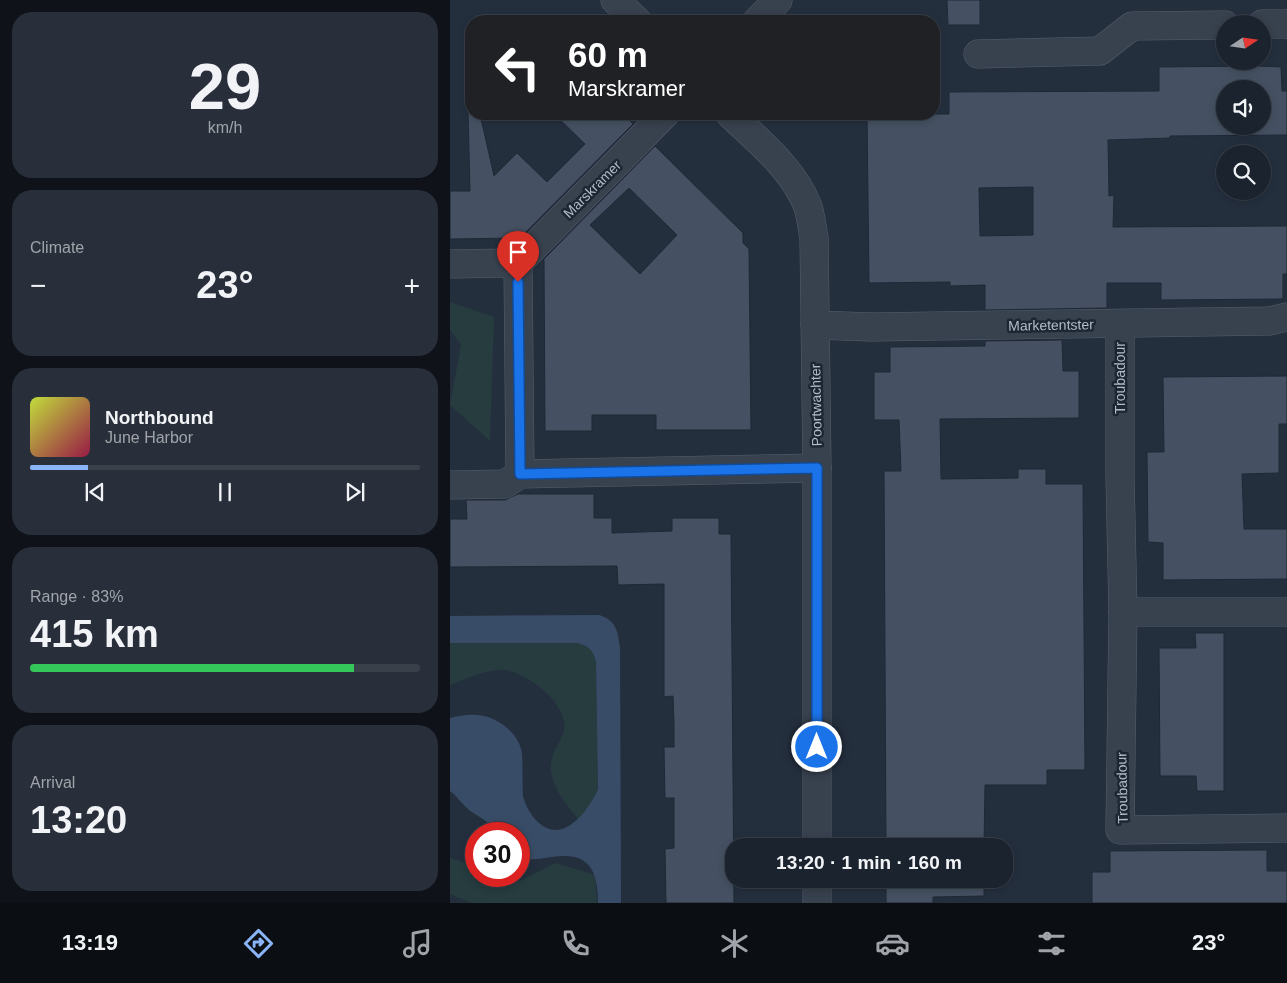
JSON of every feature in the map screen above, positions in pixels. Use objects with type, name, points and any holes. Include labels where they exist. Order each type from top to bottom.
[{"type":"street","points":[[615,0],[630,15]]},
{"type":"street","points":[[763,15],[778,0]]},
{"type":"street","points":[[1271,24],[1287,24]]},
{"type":"street","points":[[978,54],[1100,51],[1132,26],[1216,25]]},
{"type":"street","name":"Marskramer","points":[[518,263],[659,120]]},
{"type":"street","name":"Poortwachter","points":[[736,120],[790,174],[808,206],[814,238],[817,468],[817,838]]},
{"type":"street","points":[[450,264],[518,263],[520,474]]},
{"type":"street","name":"Marketentster","points":[[815,325],[872,327],[1120,324],[1269,321],[1287,317]]},
{"type":"street","name":"Troubadour","points":[[1120,324],[1120,476],[1123,612],[1120,830],[1287,828]]},
{"type":"street","points":[[450,485],[505,484],[520,474],[817,468]]},
{"type":"street","points":[[1123,612],[1287,612]]},
{"type":"street","points":[[817,888],[817,903]]},
{"type":"green space","points":[[450,302],[494,317],[490,441],[450,405],[461,345],[450,330]]},
{"type":"green space","points":[[450,643],[577,643],[587,647],[592,652],[596,662],[598,789],[588,808],[578,819],[561,796],[552,777],[551,765],[553,754],[564,730],[564,720],[552,698],[531,681],[519,674],[507,671],[485,672],[450,685]]},
{"type":"green space","points":[[450,858],[465,862],[465,887],[530,887],[530,876],[556,863],[595,875],[597,903],[471,903],[450,894]]},
{"type":"water","points":[[599,615],[613,623],[620,648],[621,903],[598,903],[595,876],[587,863],[580,859],[572,856],[530,859],[530,822],[487,822],[468,809],[450,791],[450,718],[470,715],[485,716],[506,727],[517,739],[522,753],[523,796],[528,809],[538,822],[550,829],[557,830],[565,828],[575,821],[592,800],[598,789],[596,662],[592,652],[587,647],[577,643],[450,643],[450,616]]},
{"type":"building","points":[[947,0],[980,0],[980,25],[948,25]]},
{"type":"building","points":[[1216,66],[1216,70],[1271,70],[1271,67],[1281,67],[1282,91],[1287,91],[1287,135],[1170,136],[1170,138],[1108,140],[1109,196],[1114,195],[1113,227],[1287,226],[1287,274],[1283,274],[1283,299],[1161,300],[1161,283],[1107,283],[1107,308],[985,310],[985,285],[950,286],[950,282],[869,283],[867,120],[940,120],[940,114],[949,114],[949,92],[1159,91],[1159,67]],"holes":[[[1033,187],[1033,235],[980,236],[979,188]]]},
{"type":"building","points":[[468,120],[481,120],[494,176],[517,153],[547,182],[585,144],[560,120],[629,120],[633,124],[520,238],[450,239],[450,191],[470,191]]},
{"type":"building","points":[[655,146],[743,233],[743,243],[749,249],[751,430],[656,430],[656,415],[592,415],[592,431],[545,431],[544,259]],"holes":[[[629,188],[677,235],[640,274],[590,225]]]},
{"type":"building","points":[[1062,340],[1063,371],[1079,371],[1079,418],[940,419],[941,479],[1018,478],[1018,469],[1046,469],[1046,484],[1083,484],[1085,770],[1047,770],[1047,785],[985,785],[984,838],[886,838],[884,471],[901,471],[899,420],[874,420],[874,372],[890,372],[890,347],[985,346],[985,341]]},
{"type":"building","points":[[1287,376],[1287,424],[1279,424],[1279,473],[1242,474],[1244,529],[1287,529],[1287,579],[1163,580],[1163,543],[1148,542],[1147,452],[1164,452],[1163,377]]},
{"type":"building","points":[[518,494],[594,494],[594,518],[612,518],[612,533],[672,531],[672,518],[719,518],[719,534],[731,534],[733,838],[725,838],[725,888],[734,888],[734,903],[666,903],[665,849],[674,848],[674,798],[665,798],[664,747],[674,747],[674,722],[673,696],[664,697],[664,584],[618,585],[617,566],[450,567],[450,519],[467,519],[466,500],[505,500]]},
{"type":"building","points":[[1195,633],[1224,633],[1224,791],[1197,791],[1196,776],[1160,776],[1159,648],[1196,648]]},
{"type":"building","points":[[1267,850],[1267,871],[1287,871],[1287,903],[1092,903],[1092,872],[1110,872],[1110,851]]},
{"type":"building","points":[[886,888],[984,888],[984,896],[933,897],[933,903],[886,903]]},
{"type":"route","points":[[518,282],[520,474],[817,468],[817,747]]}]
